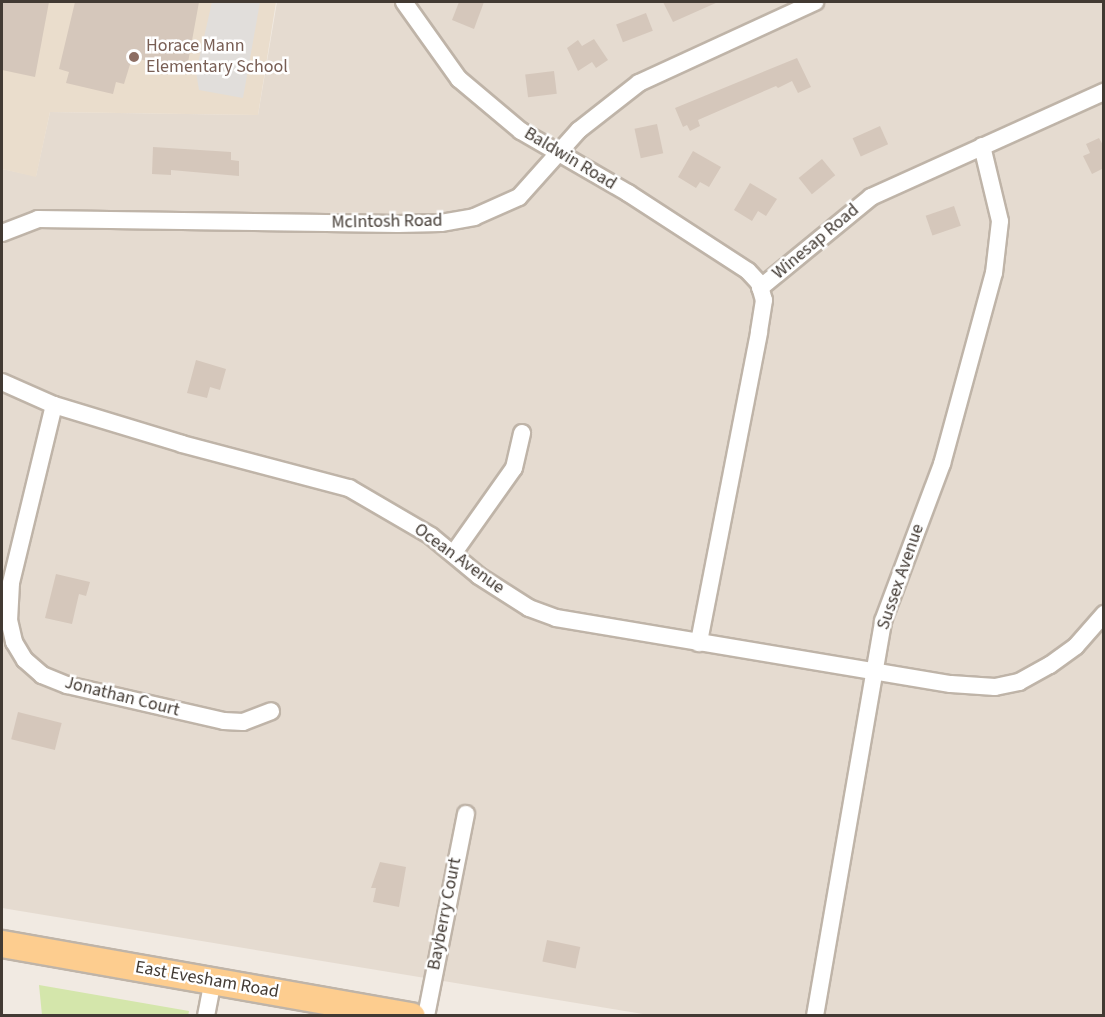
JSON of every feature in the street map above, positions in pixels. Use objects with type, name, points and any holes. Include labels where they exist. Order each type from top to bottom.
[{"type":"main road","name":"East Evesham Road","points":[[2,944],[412,1015]]},
{"type":"street","name":"Baldwin Road","points":[[404,2],[459,79],[521,131],[748,271],[760,288]]},
{"type":"street","name":"McIntosh Road","points":[[2,233],[38,219],[441,223],[474,216],[519,197],[558,153],[607,105],[639,83],[815,2]]},
{"type":"street","name":"Winesap Road","points":[[699,643],[759,333],[764,300],[760,288],[851,210],[982,146],[1104,92]]},
{"type":"street","name":"Sussex Avenue","points":[[815,1016],[883,621],[942,464],[994,273],[1000,221],[982,146]]},
{"type":"street","points":[[2,382],[54,405]]},
{"type":"street","name":"Ocean Avenue","points":[[54,405],[349,488],[379,502],[529,608],[556,618],[951,684],[995,687],[1019,682],[1076,646],[1104,614]]},
{"type":"street","name":"Jonathan Court","points":[[54,405],[11,583],[9,620],[14,642],[25,660],[42,675],[67,685],[201,716],[243,722],[271,711]]},
{"type":"street","points":[[453,554],[514,468],[522,433]]},
{"type":"street","name":"Bayberry Court","points":[[412,1015],[466,814]]},
{"type":"street","points":[[206,1016],[213,981]]},
{"type":"shaded area","name":"Horace Mann Elementary School","points":[[2,2],[276,2],[258,115],[50,112],[36,177],[2,169]]},
{"type":"shaded area","points":[[212,2],[260,2],[243,98],[199,90],[196,72]]},
{"type":"shaded area","points":[[277,2],[1103,2],[1103,1015],[649,1015],[2,908],[2,169],[36,176],[50,112],[258,115]]},
{"type":"green space","points":[[39,985],[189,1011],[188,1016],[42,1015]]},
{"type":"building","points":[[2,2],[49,2],[35,77],[2,70]]},
{"type":"building","points":[[75,2],[199,2],[187,68],[132,58],[124,84],[116,82],[113,94],[66,83],[69,72],[59,69]]},
{"type":"building","points":[[459,2],[484,2],[474,29],[452,20]]},
{"type":"building","points":[[663,2],[718,2],[673,22]]},
{"type":"building","points":[[646,13],[653,31],[623,42],[616,24]]},
{"type":"building","points":[[594,39],[608,60],[596,68],[592,62],[578,71],[567,48],[578,40],[582,46]]},
{"type":"building","points":[[797,58],[811,87],[798,93],[792,81],[778,88],[776,86],[698,120],[700,126],[690,131],[687,125],[683,127],[675,108]]},
{"type":"building","points":[[554,71],[557,94],[528,97],[525,75]]},
{"type":"building","points":[[657,124],[663,153],[641,158],[635,129]]},
{"type":"building","points":[[880,126],[888,144],[861,156],[853,138]]},
{"type":"building","points":[[1099,138],[1104,147],[1104,168],[1092,174],[1083,156],[1090,153],[1086,144]]},
{"type":"building","points":[[153,147],[231,152],[231,160],[239,161],[239,176],[171,170],[171,175],[152,174]]},
{"type":"building","points":[[693,151],[721,167],[709,187],[700,182],[696,188],[678,177]]},
{"type":"building","points":[[822,159],[835,175],[812,194],[799,178]]},
{"type":"building","points":[[750,183],[777,199],[766,216],[758,211],[752,221],[734,210]]},
{"type":"building","points":[[954,206],[961,226],[932,236],[926,216]]},
{"type":"building","points":[[196,360],[226,369],[220,390],[210,387],[207,398],[187,393]]},
{"type":"building","points":[[56,574],[90,582],[86,596],[79,594],[72,624],[45,618]]},
{"type":"building","points":[[18,712],[62,723],[55,750],[11,739]]},
{"type":"building","points":[[380,862],[406,867],[399,907],[373,902],[376,888],[371,888]]},
{"type":"building","points":[[547,940],[580,947],[576,969],[542,962]]},
{"type":"place","name":"Horace Mann Elementary School","points":[[134,57]]}]
